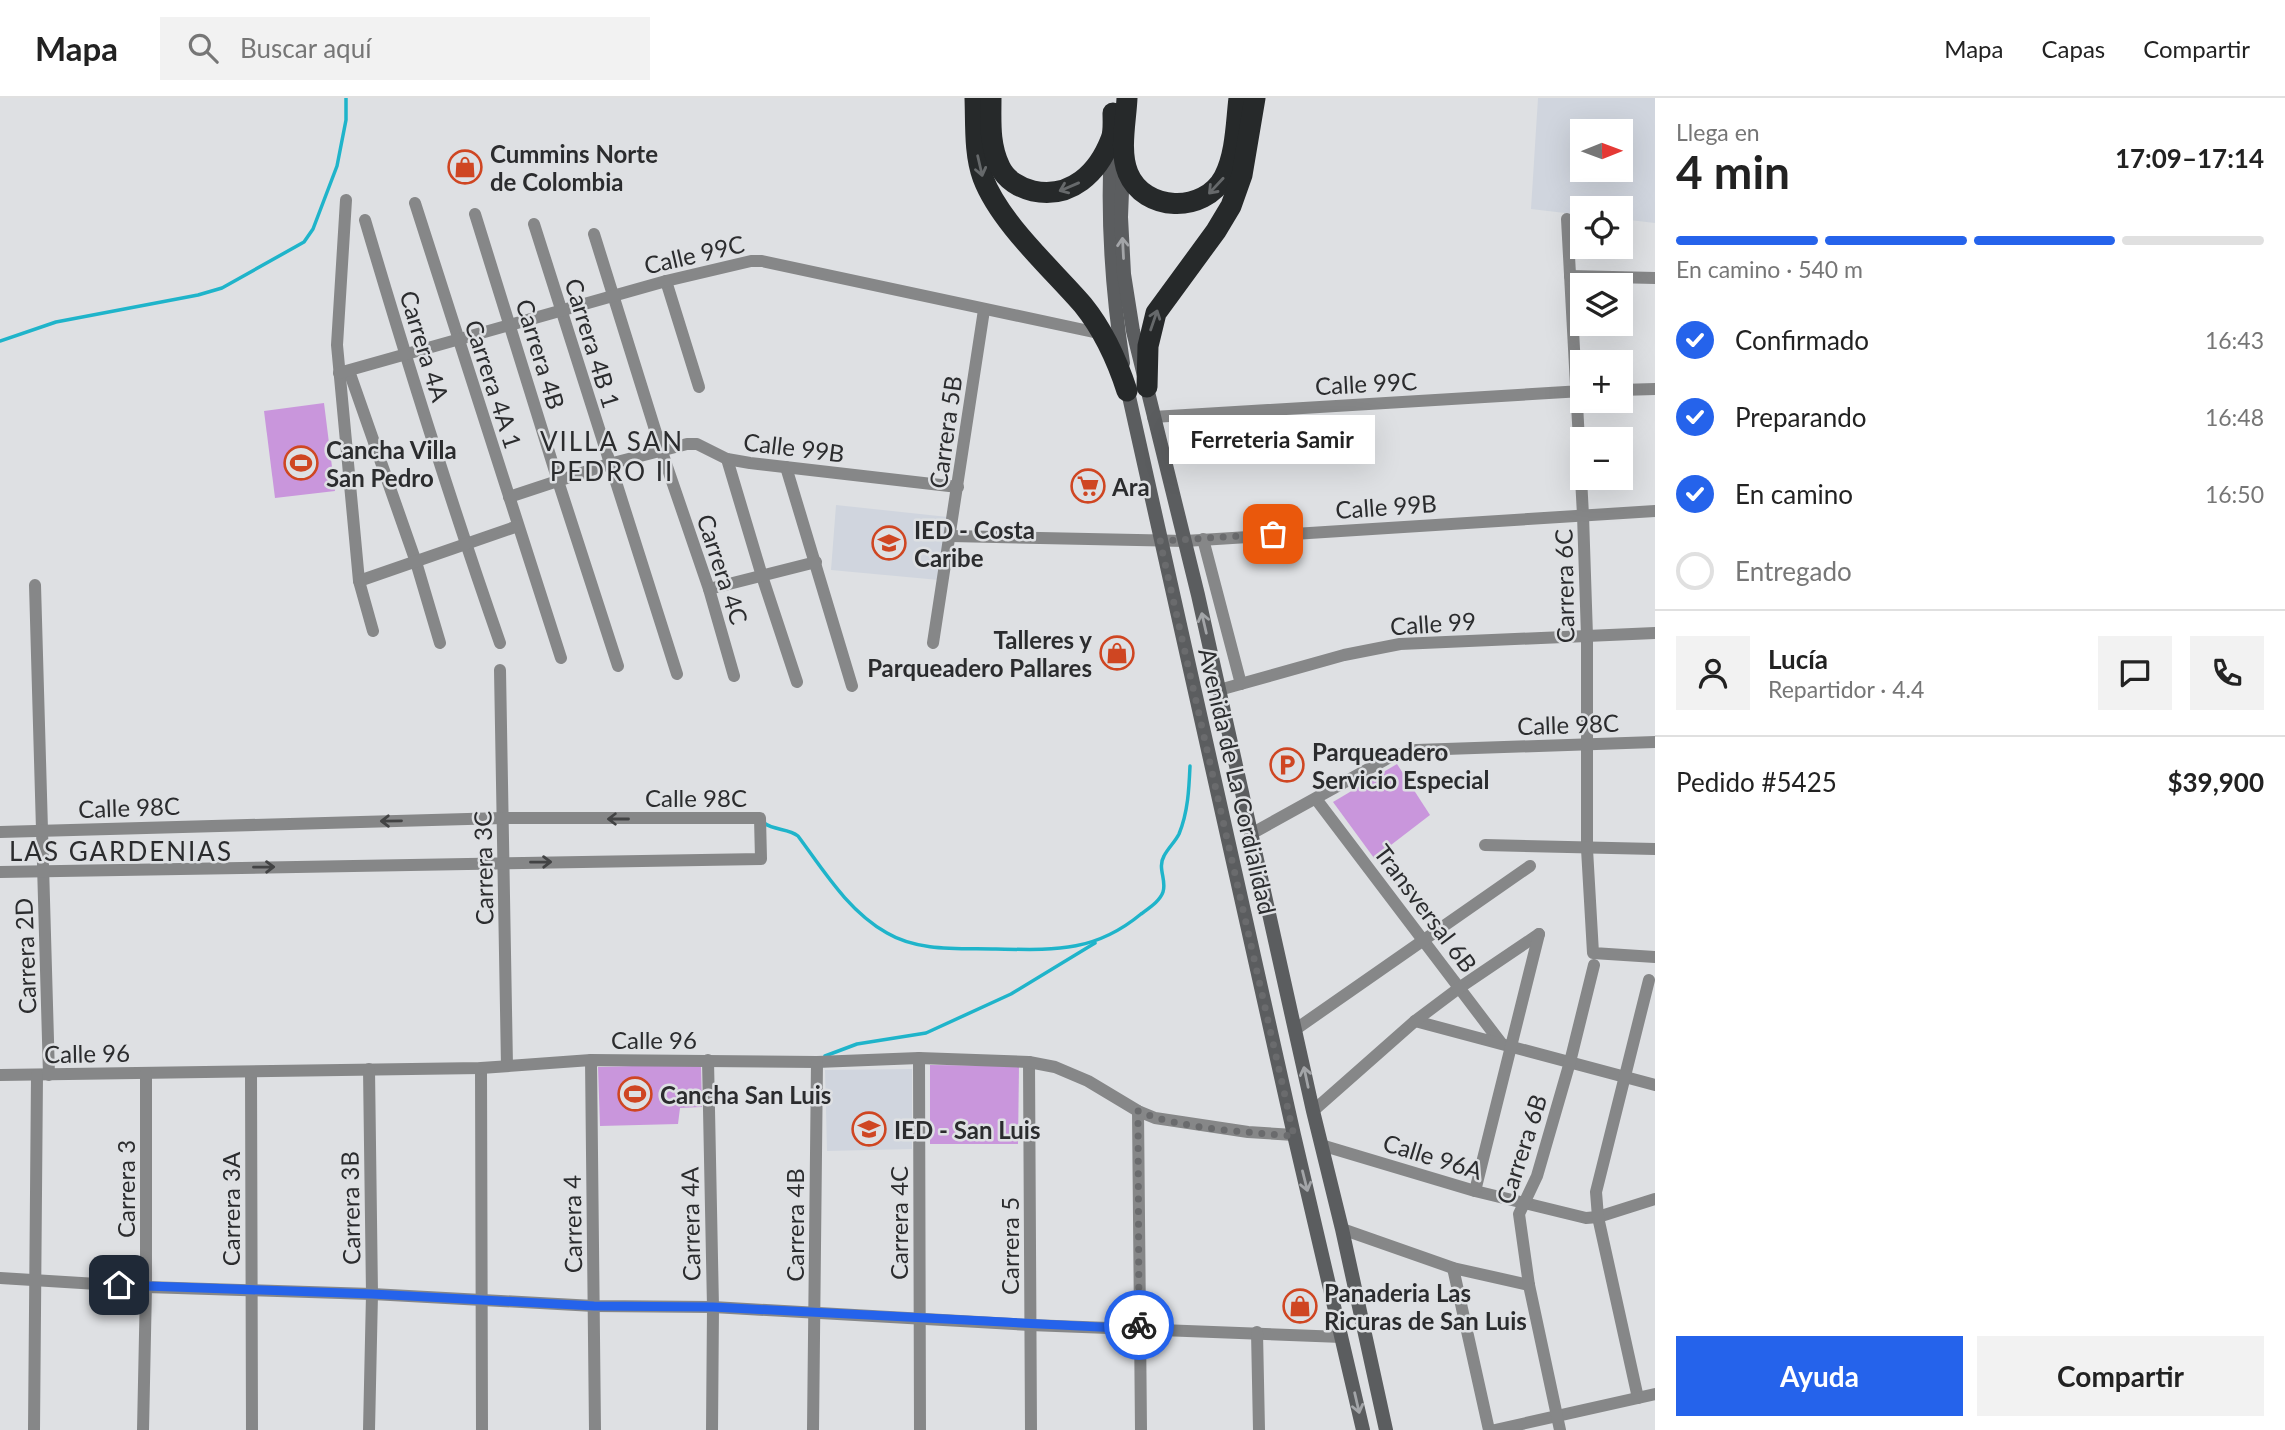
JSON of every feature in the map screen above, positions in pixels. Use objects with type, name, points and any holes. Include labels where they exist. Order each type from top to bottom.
[{"type":"highway","points":[[975,98],[977,156],[988,190],[1006,217],[1084,307],[1137,389]]},
{"type":"highway","points":[[991,98],[991,135],[1001,170],[1022,188],[1047,193],[1063,191],[1076,185],[1094,169],[1112,137],[1114,98]]},
{"type":"highway","points":[[1127,98],[1124,159],[1135,185],[1150,198],[1170,204],[1201,198],[1219,184],[1228,168],[1239,98]]},
{"type":"highway","points":[[1137,389],[1156,313],[1231,206],[1242,175],[1255,98]]},
{"type":"main road","name":"Avenida de La Cordialidad","points":[[1112,137],[1110,239],[1113,290],[1137,389],[1153,417],[1185,541],[1386,1430]]},
{"type":"main road","name":"Avenida de La Cordialidad","points":[[1124,159],[1121,217],[1124,274],[1133,331],[1137,389],[1160,541],[1363,1430]]},
{"type":"street","points":[[346,200],[337,326],[344,372],[359,581],[373,631]]},
{"type":"street","name":"Carrera 4A 1","points":[[415,203],[561,658]]},
{"type":"street","name":"Carrera 4B","points":[[475,214],[618,666]]},
{"type":"street","name":"Carrera 6C","points":[[1567,219],[1570,276]]},
{"type":"street","name":"Carrera 4A","points":[[365,220],[405,356],[465,544],[500,643]]},
{"type":"street","name":"Carrera 4B 1","points":[[534,224],[677,674]]},
{"type":"street","name":"Carrera 4C","points":[[594,234],[662,452],[709,589],[734,676]]},
{"type":"street","name":"Calle 99C","points":[[344,372],[666,281],[751,261],[762,261],[1103,335]]},
{"type":"street","points":[[1633,277],[1655,278]]},
{"type":"street","points":[[666,281],[699,387]]},
{"type":"street","name":"Carrera 5B","points":[[933,643],[984,310]]},
{"type":"street","points":[[344,372],[416,562],[440,643]]},
{"type":"street","points":[[1633,390],[1655,389]]},
{"type":"street","name":"Calle 99C","points":[[1153,417],[1570,392]]},
{"type":"street","name":"Carrera 6C","points":[[1580,413],[1587,636],[1587,849],[1593,959]]},
{"type":"street","name":"Calle 99B","points":[[509,497],[609,464],[687,444],[697,444],[727,459],[958,487]]},
{"type":"street","points":[[727,459],[797,682]]},
{"type":"street","points":[[786,467],[852,686]]},
{"type":"street","name":"Calle 99B","points":[[951,537],[1185,541],[1655,511]]},
{"type":"street","points":[[359,581],[518,526]]},
{"type":"street","points":[[1203,539],[1241,684]]},
{"type":"street","points":[[709,589],[816,562]]},
{"type":"street","name":"Carrera 2D","points":[[34,1430],[43,1074],[43,871],[35,585]]},
{"type":"street","name":"Calle 99","points":[[1219,690],[1344,655],[1400,644],[1655,634]]},
{"type":"street","name":"Carrera 3C","points":[[500,670],[507,1066]]},
{"type":"street","name":"Calle 98C","points":[[1251,834],[1390,757],[1416,750],[1655,742]]},
{"type":"street","name":"Transversal 6B","points":[[1316,799],[1459,988],[1506,1045]]},
{"type":"street","name":"Calle 98C","points":[[0,832],[503,818],[760,818],[761,859],[0,872]]},
{"type":"street","points":[[1485,845],[1655,849]]},
{"type":"street","points":[[1296,1029],[1530,866]]},
{"type":"street","name":"Carrera 6B","points":[[1459,988],[1539,934],[1506,1045],[1475,1191]]},
{"type":"street","points":[[1593,959],[1655,957]]},
{"type":"street","name":"Carrera 6B","points":[[1560,1430],[1529,1285],[1519,1220],[1537,1176],[1570,1062],[1593,959]]},
{"type":"street","points":[[1638,1398],[1598,1217],[1597,1192],[1649,980]]},
{"type":"street","points":[[1313,1111],[1415,1021],[1459,988]]},
{"type":"street","points":[[1415,1021],[1655,1085]]},
{"type":"street","name":"Carrera 4C","points":[[919,1058],[920,1430]]},
{"type":"street","name":"Calle 96","points":[[0,1074],[481,1068],[591,1060],[817,1062],[919,1058],[1029,1062],[1055,1068],[1088,1081],[1155,1118],[1294,1136]]},
{"type":"street","name":"Carrera 4","points":[[591,1060],[595,1430]]},
{"type":"street","name":"Carrera 4A","points":[[708,1060],[713,1307],[712,1430]]},
{"type":"street","name":"Carrera 4B","points":[[813,1430],[817,1062]]},
{"type":"street","name":"Carrera 5","points":[[1029,1062],[1031,1430]]},
{"type":"street","points":[[481,1068],[482,1430]]},
{"type":"street","name":"Carrera 3B","points":[[369,1069],[372,1294],[369,1430]]},
{"type":"street","name":"Carrera 3A","points":[[251,1072],[252,1430]]},
{"type":"street","name":"Carrera 3","points":[[143,1430],[146,1073]]},
{"type":"street","points":[[1138,1111],[1141,1430]]},
{"type":"street","name":"Calle 96A","points":[[1321,1145],[1475,1191],[1586,1218],[1598,1217],[1655,1199]]},
{"type":"street","points":[[1342,1229],[1453,1268],[1529,1285]]},
{"type":"street","points":[[1453,1268],[1489,1430]]},
{"type":"street","points":[[0,1278],[146,1287],[372,1294],[594,1306],[713,1307],[1030,1325],[1342,1337]]},
{"type":"street","points":[[1257,1332],[1259,1430]]},
{"type":"street","points":[[1495,1430],[1655,1394]]},
{"type":"shaded area","points":[[1538,98],[1655,98],[1655,223],[1633,220],[1633,196],[1570,196],[1570,214],[1531,209]]},
{"type":"shaded area","name":"Cancha Villa San Pedro","points":[[324,403],[335,491],[275,498],[264,411]]},
{"type":"shaded area","name":"IED - Costa Caribe","points":[[836,505],[948,517],[939,580],[831,570]]},
{"type":"shaded area","points":[[1397,764],[1430,815],[1374,858],[1333,802]]},
{"type":"shaded area","points":[[701,1064],[702,1107],[680,1108],[678,1124],[600,1126],[598,1067]]},
{"type":"shaded area","points":[[930,1065],[1019,1066],[1018,1144],[930,1144]]},
{"type":"shaded area","name":"IED - San Luis","points":[[912,1069],[912,1149],[827,1151],[825,1070]]},
{"type":"waterway","points":[[0,341],[56,322],[222,288],[304,242],[313,229],[337,166],[346,120],[346,98]]},
{"type":"waterway","points":[[764,823],[798,836],[849,902],[873,924],[899,939],[954,949],[1055,949],[1107,936],[1151,907],[1162,895],[1162,860],[1182,826],[1188,800],[1190,766]]},
{"type":"waterway","points":[[825,1056],[857,1044],[926,1033],[1011,994],[1095,943]]},
{"type":"way so far","points":[[1139,1325],[1138,1111],[1155,1118],[1294,1136],[1160,541],[1273,534]]},
{"type":"place","name":"Cummins Norte de Colombia","points":[[465,167]]},
{"type":"place","name":"Cancha Villa San Pedro","points":[[301,463]]},
{"type":"place","name":"Ara","points":[[1088,486]]},
{"type":"place","name":"Ferreteria Samir","points":[[1273,534]]},
{"type":"place","name":"IED - Costa Caribe","points":[[889,543]]},
{"type":"place","name":"Talleres y Parqueadero Pallares","points":[[1117,653]]},
{"type":"place","name":"Parqueadero Servicio Especial","points":[[1287,765]]},
{"type":"place","name":"Cancha San Luis","points":[[635,1094]]},
{"type":"place","name":"IED - San Luis","points":[[869,1129]]},
{"type":"place","name":"Panaderia Las Ricuras de San Luis","points":[[1300,1306]]},
{"type":"district","name":"VILLA SAN PEDRO II","points":[[612,456]]},
{"type":"district","name":"LAS GARDENIAS","points":[[121,851]]},
{"type":"route","points":[[119,1285],[372,1294],[594,1306],[713,1307],[1030,1325],[1139,1329],[1139,1325]]}]
